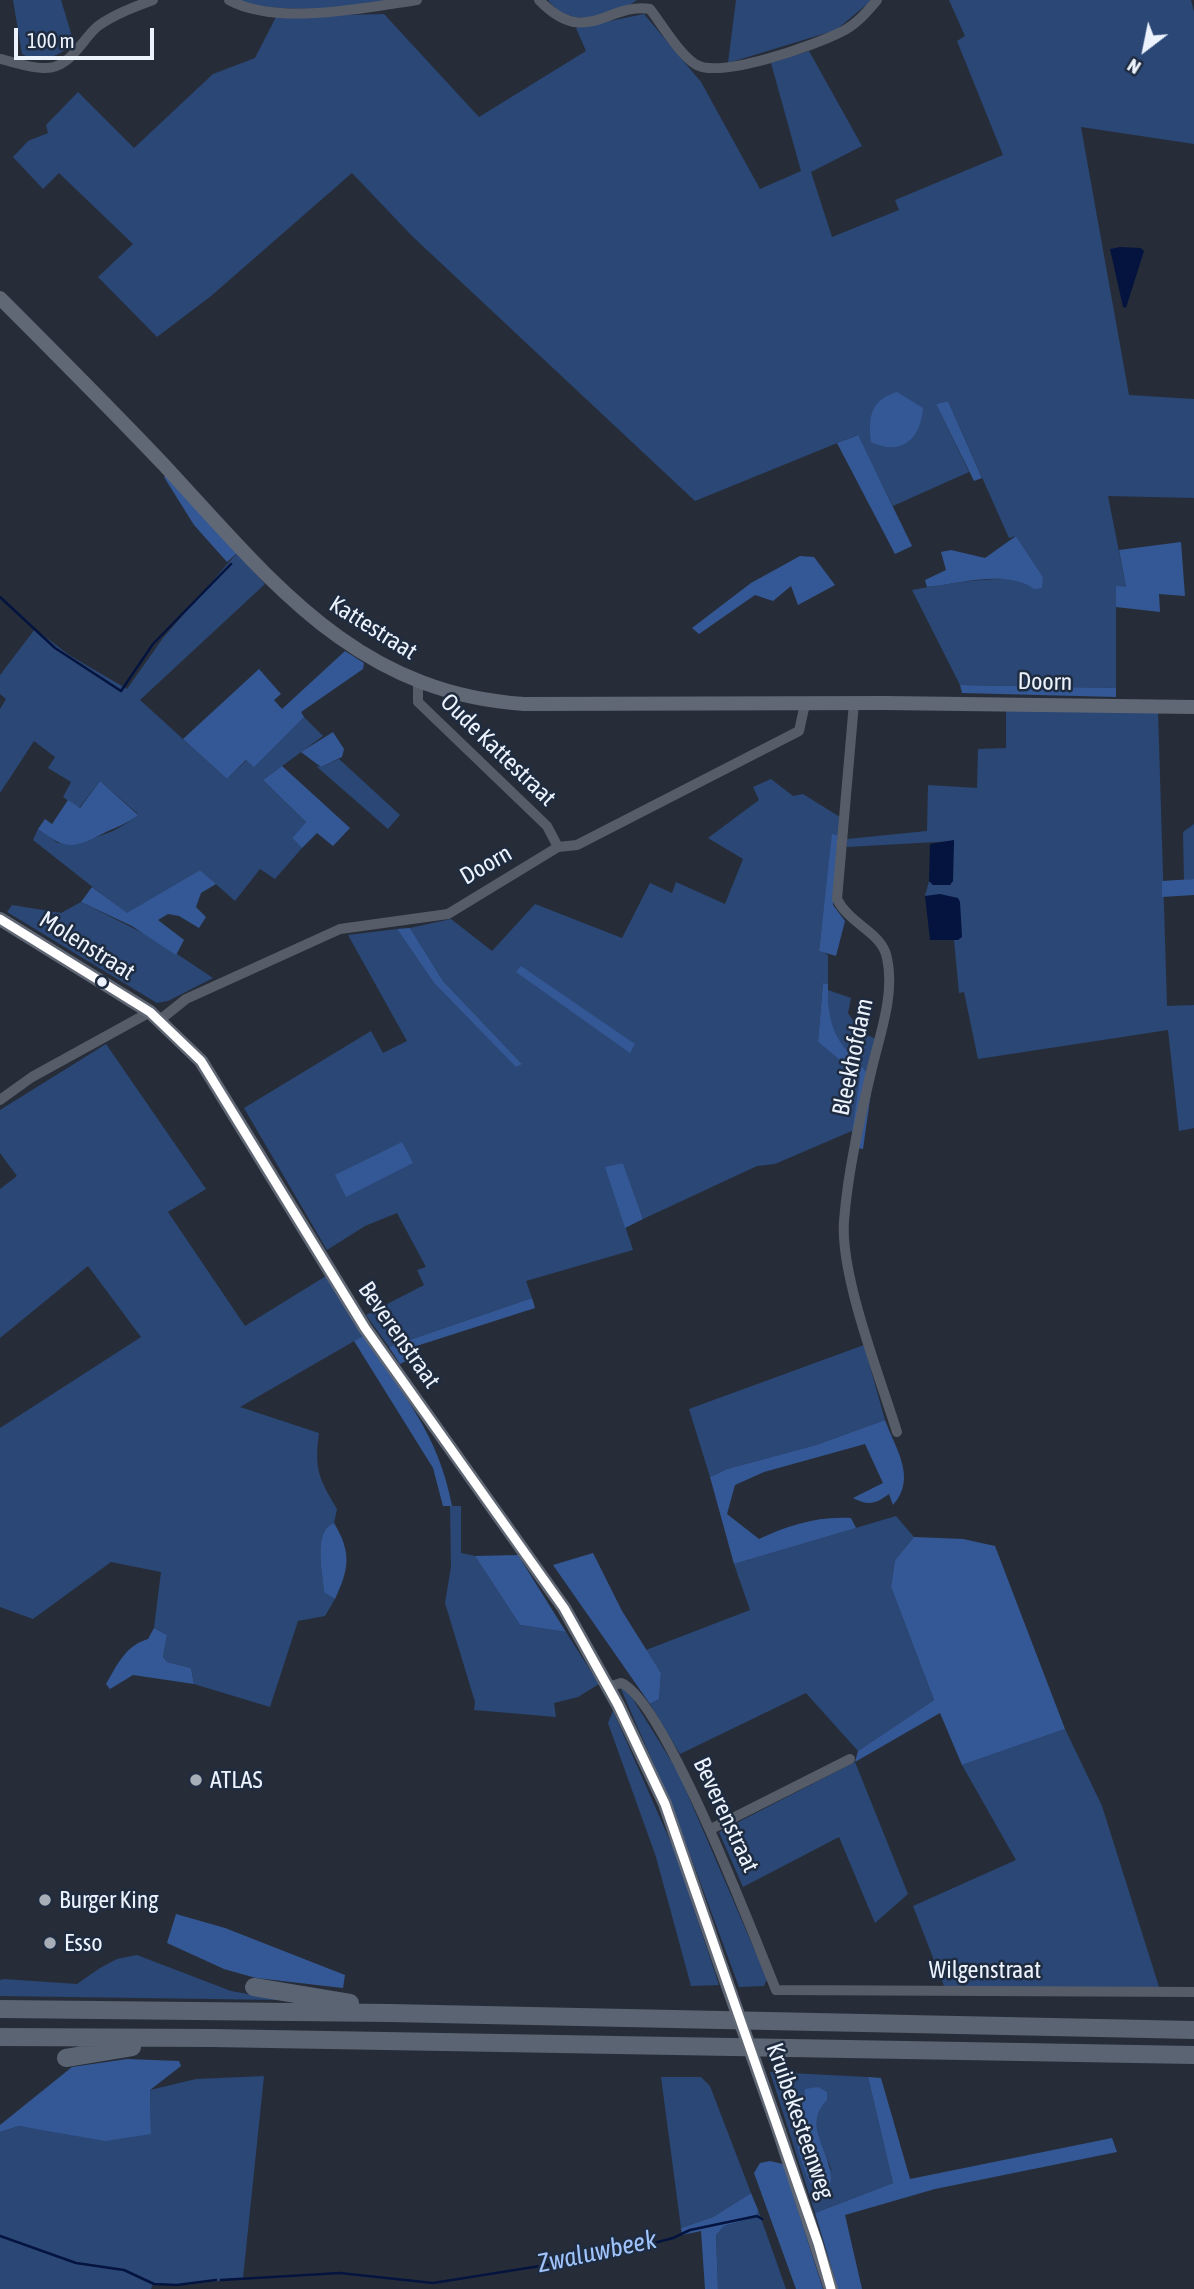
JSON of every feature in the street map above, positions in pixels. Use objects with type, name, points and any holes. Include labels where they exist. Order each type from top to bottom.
[{"type":"highway","points":[[254,1987],[390,2013]]},
{"type":"highway","points":[[0,2009],[390,2013],[1194,2030]]},
{"type":"highway","points":[[0,2037],[212,2038],[1194,2055]]},
{"type":"highway","points":[[66,2058],[102,2050],[212,2038]]},
{"type":"street","points":[[0,59],[45,69],[58,65],[97,27],[123,11],[153,0]]},
{"type":"street","points":[[229,0],[246,9],[295,13],[364,8],[417,0]]},
{"type":"street","points":[[539,0],[555,16],[576,22],[602,20],[640,7],[650,9],[694,63],[709,70],[730,68],[818,42],[842,32],[863,17],[877,0]]},
{"type":"street","name":"Kattestraat","points":[[0,298],[300,608],[369,658],[418,682],[480,699],[514,703],[854,703]]},
{"type":"street","name":"Oude Kattestraat","points":[[418,682],[418,702],[547,827],[558,848]]},
{"type":"street","name":"Doorn","points":[[854,703],[1194,707]]},
{"type":"street","name":"Bleekhofdam","points":[[854,703],[837,899],[845,915],[881,943],[889,967],[887,1004],[860,1125],[844,1224],[852,1283],[897,1432]]},
{"type":"street","name":"Doorn","points":[[0,1100],[32,1077],[186,999],[340,929],[448,914],[558,848],[577,845],[799,731],[805,704]]},
{"type":"street","name":"Molenstraat","points":[[0,919],[156,1015]]},
{"type":"street","name":"Beverenstraat","points":[[156,1015],[201,1061],[357,1316],[564,1608],[608,1687],[665,1804],[722,1969]]},
{"type":"street","name":"Beverenstraat","points":[[608,1687],[621,1683],[634,1691],[676,1761],[711,1829],[776,1990]]},
{"type":"street","points":[[711,1829],[850,1759]]},
{"type":"street","name":"Kruibekesteenweg","points":[[722,1969],[831,2289]]},
{"type":"street","name":"Wilgenstraat","points":[[776,1990],[1194,1992]]},
{"type":"shaded area","points":[[13,0],[61,0],[74,43],[62,52],[43,59],[22,54]]},
{"type":"shaded area","points":[[238,0],[387,0],[353,6],[290,9]]},
{"type":"shaded area","points":[[548,0],[637,0],[616,12],[591,18],[567,15]]},
{"type":"shaded area","points":[[736,0],[872,0],[836,30],[728,63]]},
{"type":"shaded area","points":[[949,0],[1191,0],[1194,12],[1194,144],[1081,127],[1129,395],[1194,399],[1194,498],[1108,496],[1126,587],[1116,587],[1116,688],[960,685],[912,590],[999,579],[1015,580],[1041,588],[1043,577],[1016,536],[1009,538],[948,401],[936,404],[969,472],[893,506],[857,435],[695,501],[412,236],[352,173],[211,296],[157,337],[98,277],[133,244],[59,173],[43,189],[13,157],[28,141],[48,133],[46,125],[78,92],[134,148],[213,74],[255,58],[276,17],[384,14],[479,117],[586,51],[576,28],[644,14],[701,82],[760,189],[801,171],[771,63],[809,51],[862,146],[811,172],[832,237],[899,210],[895,200],[1003,155],[957,41],[965,36]]},
{"type":"shaded area","points":[[1141,248],[1144,251],[1126,308],[1123,307],[1110,249]]},
{"type":"shaded area","points":[[897,392],[923,408],[914,436],[901,446],[882,446],[871,442],[870,424],[873,410],[888,395]]},
{"type":"shaded area","points":[[948,401],[982,478],[974,481],[936,404]]},
{"type":"shaded area","points":[[858,435],[912,546],[895,554],[837,443]]},
{"type":"shaded area","points":[[166,475],[237,553],[227,562],[194,525],[164,477]]},
{"type":"shaded area","points":[[1016,536],[1043,577],[1042,588],[1034,589],[1023,583],[996,579],[927,587],[925,580],[946,570],[941,552],[951,550],[985,558]]},
{"type":"shaded area","points":[[1181,542],[1185,596],[1159,594],[1160,612],[1116,607],[1116,586],[1126,587],[1119,550]]},
{"type":"shaded area","points":[[237,553],[265,584],[140,700],[227,779],[247,760],[254,766],[304,717],[323,736],[263,780],[306,822],[292,838],[302,848],[275,879],[260,869],[235,901],[200,870],[127,914],[33,840],[38,829],[58,843],[80,841],[111,832],[138,814],[100,781],[79,808],[63,797],[71,782],[48,768],[55,757],[34,741],[0,793],[0,709],[6,699],[0,694],[0,675],[35,629],[69,655],[127,689],[163,638]]},
{"type":"shaded area","points":[[800,556],[814,557],[835,585],[798,605],[791,586],[773,601],[755,595],[699,634],[692,628],[751,583]]},
{"type":"shaded area","points":[[345,651],[364,663],[363,669],[301,712],[304,717],[254,767],[246,760],[227,779],[183,739],[259,669],[281,694],[274,700],[282,709]]},
{"type":"shaded area","points":[[960,685],[1116,688],[1116,697],[962,693]]},
{"type":"shaded area","points":[[1006,711],[1158,711],[1167,1006],[1194,1005],[1194,1128],[1179,1131],[1168,1030],[978,1059],[964,992],[959,993],[954,940],[958,940],[958,898],[925,896],[929,881],[933,885],[950,885],[954,841],[847,847],[847,839],[927,831],[928,785],[977,788],[978,749],[1006,748]]},
{"type":"shaded area","points":[[333,732],[344,749],[342,757],[321,767],[301,752]]},
{"type":"shaded area","points":[[339,759],[400,815],[388,829],[316,766],[321,767]]},
{"type":"shaded area","points":[[282,766],[350,828],[333,846],[317,833],[302,848],[292,838],[306,822],[263,780]]},
{"type":"shaded area","points":[[771,779],[793,796],[803,794],[840,817],[838,835],[833,834],[819,950],[828,955],[828,984],[823,983],[818,1042],[860,1077],[854,1130],[775,1164],[757,1166],[643,1219],[623,1163],[606,1168],[633,1250],[526,1281],[532,1298],[389,1347],[366,1315],[424,1285],[417,1270],[426,1267],[397,1213],[365,1226],[327,1250],[244,1108],[371,1031],[383,1053],[407,1041],[348,935],[397,929],[434,983],[517,1067],[521,1063],[443,981],[410,928],[451,919],[492,951],[535,904],[622,938],[650,883],[672,893],[676,882],[725,904],[743,859],[708,838],[759,800],[753,787]]},
{"type":"shaded area","points":[[100,781],[138,815],[85,842],[70,845],[56,841],[38,829],[45,819],[52,824],[68,800],[80,808]]},
{"type":"shaded area","points":[[1194,824],[1194,879],[1184,880],[1183,832]]},
{"type":"shaded area","points":[[832,834],[838,835],[833,905],[845,921],[836,956],[819,951]]},
{"type":"shaded area","points":[[954,840],[953,881],[950,885],[933,885],[929,881],[930,844]]},
{"type":"shaded area","points":[[200,870],[216,884],[201,893],[196,907],[206,917],[199,928],[179,916],[168,914],[158,920],[184,940],[176,955],[132,926],[81,902],[92,887],[127,913]]},
{"type":"shaded area","points":[[1194,879],[1194,895],[1162,897],[1162,881]]},
{"type":"shaded area","points":[[940,894],[958,898],[960,902],[962,937],[958,940],[930,940],[925,896]]},
{"type":"shaded area","points":[[81,902],[153,938],[213,978],[168,1001],[157,1003],[7,912],[12,905],[61,913]]},
{"type":"shaded area","points":[[410,928],[443,981],[522,1064],[516,1067],[434,983],[397,929]]},
{"type":"shaded area","points":[[521,966],[635,1044],[630,1053],[516,972]]},
{"type":"shaded area","points":[[823,983],[828,984],[830,1015],[837,1037],[873,1078],[863,1149],[850,1147],[860,1077],[818,1042]]},
{"type":"shaded area","points":[[828,990],[851,998],[848,1013],[861,1032],[876,1039],[868,1073],[837,1037],[830,1017]]},
{"type":"shaded area","points":[[106,1044],[206,1189],[168,1212],[245,1326],[326,1276],[363,1336],[240,1407],[319,1433],[319,1473],[337,1509],[334,1523],[327,1527],[323,1534],[320,1553],[324,1591],[335,1599],[325,1616],[298,1621],[270,1707],[194,1684],[191,1668],[167,1662],[163,1657],[167,1635],[154,1628],[161,1572],[111,1562],[33,1619],[0,1607],[0,1428],[141,1337],[88,1266],[0,1338],[0,1189],[17,1176],[0,1153],[0,1110]]},
{"type":"shaded area","points":[[402,1142],[413,1163],[346,1197],[335,1175]]},
{"type":"shaded area","points":[[623,1163],[643,1219],[625,1228],[605,1167]]},
{"type":"shaded area","points":[[532,1298],[535,1308],[404,1350],[408,1360],[400,1364],[389,1347]]},
{"type":"shaded area","points":[[363,1336],[429,1436],[446,1481],[452,1506],[443,1506],[433,1468],[354,1341]]},
{"type":"shaded area","points":[[864,1345],[885,1420],[816,1445],[727,1469],[710,1477],[689,1409]]},
{"type":"shaded area","points":[[885,1420],[899,1453],[904,1474],[900,1495],[893,1505],[889,1494],[872,1503],[853,1498],[883,1483],[865,1444],[764,1472],[735,1485],[727,1514],[759,1539],[792,1526],[826,1518],[851,1518],[856,1528],[734,1564],[710,1477],[727,1469],[816,1445]]},
{"type":"shaded area","points":[[450,1506],[461,1506],[461,1553],[475,1556],[520,1625],[566,1632],[599,1684],[578,1697],[554,1703],[556,1717],[474,1710],[475,1702],[445,1603],[451,1567]]},
{"type":"shaded area","points":[[896,1516],[914,1537],[895,1560],[891,1587],[934,1700],[858,1751],[806,1693],[680,1754],[650,1704],[659,1699],[661,1673],[646,1650],[750,1610],[734,1564]]},
{"type":"shaded area","points":[[334,1523],[346,1552],[346,1570],[335,1599],[324,1592],[320,1553],[323,1534],[327,1527]]},
{"type":"shaded area","points":[[914,1537],[963,1539],[995,1546],[1065,1729],[962,1765],[940,1713],[855,1762],[858,1751],[934,1700],[891,1587],[895,1560]]},
{"type":"shaded area","points":[[593,1553],[622,1611],[661,1673],[659,1699],[650,1704],[553,1565]]},
{"type":"shaded area","points":[[518,1555],[566,1632],[520,1625],[475,1556]]},
{"type":"shaded area","points":[[154,1628],[167,1635],[163,1657],[167,1662],[191,1668],[194,1684],[133,1675],[110,1689],[106,1684],[123,1657],[133,1646],[148,1639]]},
{"type":"shaded area","points":[[621,1689],[628,1691],[678,1772],[767,1979],[764,1986],[739,1987],[672,1806]]},
{"type":"shaded area","points":[[613,1711],[675,1852],[719,1985],[691,1986],[656,1857],[608,1723]]},
{"type":"shaded area","points":[[1065,1729],[1102,1806],[1160,1990],[944,1986],[913,1906],[1016,1860],[962,1765]]},
{"type":"shaded area","points":[[855,1762],[908,1894],[875,1923],[839,1837],[743,1887],[719,1832]]},
{"type":"shaded area","points":[[176,1914],[225,1928],[345,1975],[343,1988],[256,1978],[224,1969],[167,1943]]},
{"type":"shaded area","points":[[137,1955],[231,1991],[281,2000],[0,1996],[0,1980],[77,1984],[117,1959]]},
{"type":"shaded area","points":[[127,2059],[179,2061],[181,2066],[150,2090],[151,2134],[105,2141],[19,2126],[0,2132],[0,2125],[72,2067]]},
{"type":"shaded area","points":[[770,2072],[868,2077],[893,2183],[815,2213]],"holes":[[[806,2089],[826,2100],[820,2108],[817,2125],[832,2171],[794,2123]]]},
{"type":"shaded area","points":[[264,2076],[243,2278],[185,2285],[153,2284],[151,2289],[0,2289],[0,2132],[19,2126],[66,2133],[151,2134],[150,2090],[196,2079]]},
{"type":"shaded area","points":[[661,2077],[701,2077],[710,2086],[751,2193],[713,2217],[681,2228]]},
{"type":"shaded area","points":[[868,2077],[881,2078],[910,2179],[1112,2138],[1117,2152],[935,2189],[845,2215],[862,2289],[838,2289],[815,2213],[893,2183]]},
{"type":"shaded area","points":[[818,2087],[827,2092],[827,2100],[817,2120],[817,2130],[831,2182],[822,2188],[811,2184],[808,2178],[795,2134],[805,2089]]},
{"type":"shaded area","points":[[770,2161],[783,2164],[823,2289],[796,2289],[754,2173],[760,2163]]},
{"type":"shaded area","points":[[751,2193],[758,2210],[757,2217],[724,2226],[716,2235],[718,2289],[705,2289],[701,2231],[682,2235],[681,2228],[713,2217]]},
{"type":"shaded area","points":[[758,2210],[786,2289],[718,2289],[716,2235],[724,2226],[757,2217]]},
{"type":"waterway","points":[[0,597],[55,648],[121,691],[153,644],[231,564]]},
{"type":"waterway","name":"Zwaluwbeek","points":[[221,2280],[340,2273],[433,2283],[609,2255],[673,2238],[690,2230],[757,2216],[762,2219]]},
{"type":"waterway","name":"Zwaluwbeek","points":[[0,2236],[76,2263],[124,2270],[154,2284],[177,2285],[216,2280]]},
{"type":"transit line","points":[[0,919],[150,1012],[201,1061],[365,1328],[564,1608],[618,1705],[665,1804],[818,2243],[831,2289]]},
{"type":"place","name":"ATLAS","points":[[196,1780]]},
{"type":"place","name":"Burger King","points":[[45,1900]]},
{"type":"place","name":"Esso","points":[[50,1943]]}]
